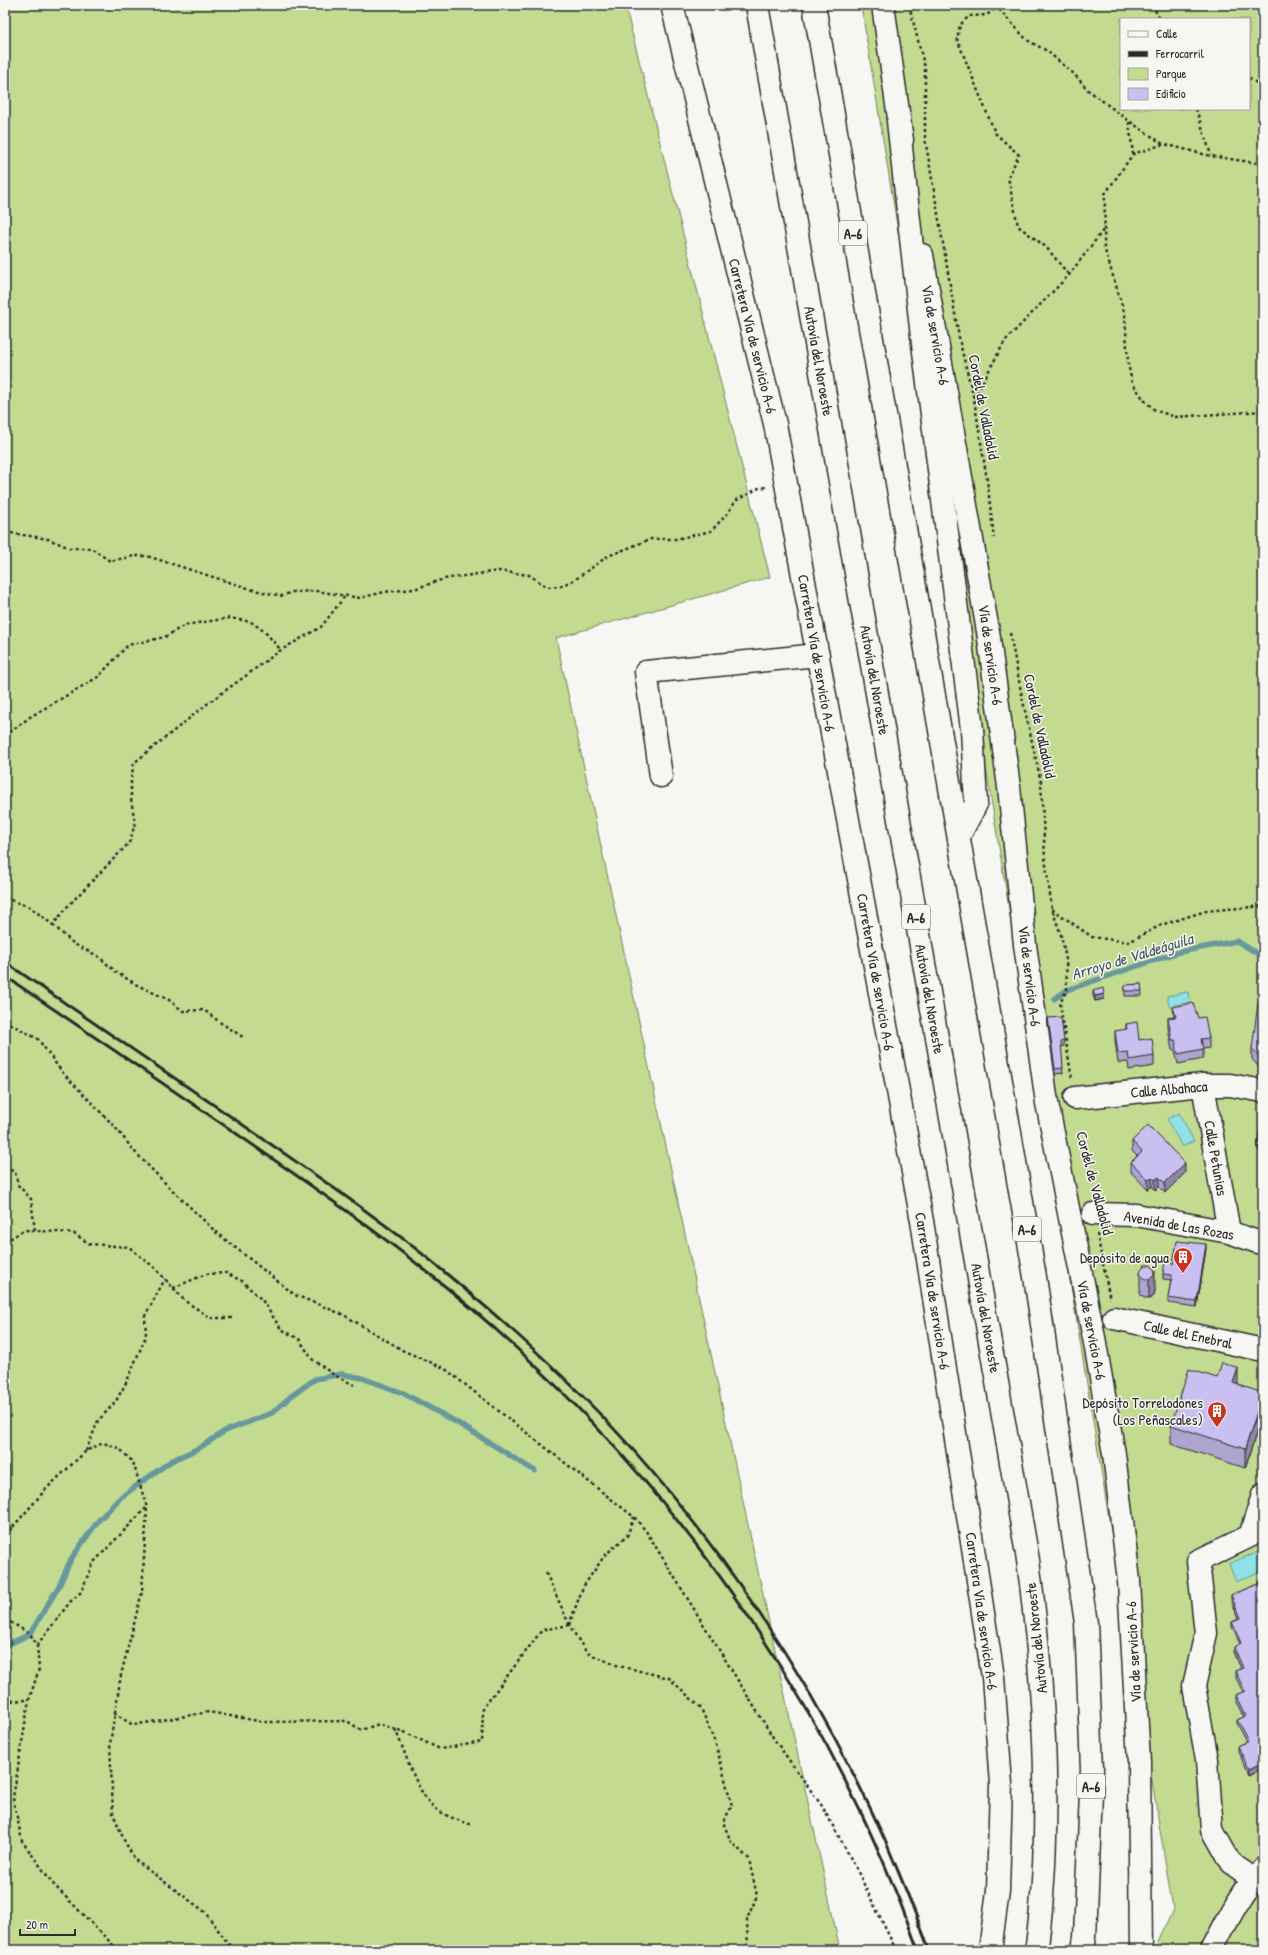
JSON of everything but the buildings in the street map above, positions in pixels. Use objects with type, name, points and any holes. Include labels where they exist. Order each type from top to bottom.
[{"type":"main road","name":"Carretera Vía de servicio A-6","points":[[672,5],[775,424],[922,1221],[993,1677],[1000,1784],[998,1891],[990,1950]]},
{"type":"main road","name":"Autovía del Noroeste","points":[[757,5],[1028,1560],[1039,1642],[1046,1746],[1045,1833],[1040,1928],[1036,1950]]},
{"type":"main road","name":"A-6","points":[[814,5],[1035,1277],[1086,1623],[1092,1769],[1085,1937],[1083,1950]]},
{"type":"main road","name":"Vía de servicio A-6","points":[[883,5],[898,121],[988,631],[1009,787],[1025,945],[1046,1103],[1095,1343],[1114,1454],[1129,1581],[1139,1754],[1141,1950]]},
{"type":"main road","points":[[898,121],[921,328],[972,729],[976,804],[959,836]]},
{"type":"main road","points":[[661,776],[646,672],[818,655]]},
{"type":"main road","name":"Calle Albahaca","points":[[1075,1098],[1203,1085],[1230,1085],[1263,1091]]},
{"type":"main road","name":"Calle Petunias","points":[[1203,1085],[1229,1232]]},
{"type":"main road","name":"Avenida de Las Rozas","points":[[1093,1214],[1136,1215],[1229,1232],[1263,1244]]},
{"type":"main road","name":"Calle del Enebral","points":[[1114,1318],[1263,1350]]},
{"type":"main road","points":[[1212,1950],[1233,1908],[1258,1874],[1231,1864],[1212,1830],[1207,1760],[1194,1686],[1206,1633],[1198,1561],[1250,1536],[1263,1495]]},
{"type":"path","name":"Cordel de Valladolid","points":[[909,5],[925,68],[925,138],[960,343],[974,399],[988,480],[994,545]]},
{"type":"path","points":[[1152,5],[1159,18]]},
{"type":"path","points":[[1069,275],[1046,247],[1018,226],[1008,178],[1019,155],[995,134],[957,39],[960,25],[969,16],[987,15],[998,6],[1027,40],[1047,50],[1074,74],[1088,90],[1129,121],[1164,144],[1211,156],[1263,164]]},
{"type":"path","points":[[1250,79],[1263,87]]},
{"type":"path","points":[[1196,110],[1211,156]]},
{"type":"path","points":[[1129,121],[1133,154]]},
{"type":"path","points":[[1164,144],[1133,154],[1105,194],[1104,247],[1125,315],[1128,363],[1132,383],[1145,401],[1155,410],[1175,417],[1263,411]]},
{"type":"path","points":[[974,399],[1005,341],[1069,275],[1104,229]]},
{"type":"path","points":[[5,532],[48,539],[70,548],[91,548],[110,561],[134,556],[147,556],[254,590],[282,596],[292,592],[316,592],[360,598],[384,592],[414,589],[444,579],[498,571],[529,575],[547,587],[561,586],[576,579],[608,556],[651,539],[676,539],[711,531],[728,513],[735,501],[759,488],[786,484]]},
{"type":"path","points":[[53,925],[66,907],[130,842],[135,823],[131,799],[131,779],[134,763],[207,704],[281,650],[321,627],[345,596]]},
{"type":"path","points":[[5,736],[30,717],[98,677],[128,644],[165,637],[186,625],[230,618],[251,622],[264,631],[281,650]]},
{"type":"path","name":"Cordel de Valladolid","points":[[1010,628],[1022,697],[1041,782],[1045,858],[1052,909],[1061,935],[1066,959],[1067,990],[1060,1003],[1075,1098]]},
{"type":"path","points":[[5,898],[30,907],[74,944],[98,956],[116,972],[137,985],[169,1000],[184,1011],[204,1010],[243,1037]]},
{"type":"path","points":[[1052,909],[1092,937],[1129,942],[1161,925],[1206,911],[1263,906]]},
{"type":"path","points":[[5,1021],[38,1039],[62,1072],[115,1127],[135,1152],[167,1185],[217,1233],[295,1295],[344,1314],[404,1351],[444,1368],[634,1517],[646,1531],[774,1738],[822,1806],[855,1866],[896,1950]]},
{"type":"path","points":[[5,1166],[15,1172],[18,1186],[31,1199],[35,1231]]},
{"type":"path","name":"Cordel de Valladolid","points":[[1093,1214],[1114,1318]]},
{"type":"path","points":[[5,1238],[8,1240],[24,1230],[73,1233],[90,1244],[129,1247],[156,1268],[185,1301],[211,1318],[234,1318]]},
{"type":"path","points":[[173,1288],[206,1274],[226,1273],[242,1281],[262,1300],[281,1329],[299,1339],[312,1359],[334,1375],[354,1385]]},
{"type":"path","points":[[86,1451],[98,1421],[116,1401],[127,1381],[146,1336],[145,1316],[165,1279]]},
{"type":"path","points":[[5,1536],[46,1489],[86,1451],[103,1443],[119,1448],[133,1462],[147,1508],[142,1592],[121,1675],[110,1744],[113,1813],[124,1840],[135,1860],[204,1911],[233,1950]]},
{"type":"path","points":[[37,1645],[70,1602],[81,1592],[93,1563],[147,1508]]},
{"type":"path","points":[[569,1625],[583,1587],[606,1555],[627,1536],[634,1517]]},
{"type":"path","points":[[5,1531],[13,1527]]},
{"type":"path","points":[[546,1573],[569,1625],[587,1653],[619,1666],[669,1678],[701,1708],[716,1745],[732,1806],[723,1822],[731,1842],[749,1859],[757,1896],[747,1919],[748,1950]]},
{"type":"path","points":[[5,1622],[8,1621],[30,1634],[37,1645],[39,1669],[29,1700],[13,1798],[22,1841],[54,1884],[118,1950]]},
{"type":"path","points":[[114,1713],[133,1725],[209,1712],[264,1722],[347,1721],[361,1730],[379,1724],[395,1729],[440,1749],[482,1742],[483,1708],[500,1684],[542,1630],[569,1625]]},
{"type":"path","points":[[5,1701],[29,1700]]},
{"type":"path","points":[[395,1729],[405,1751],[412,1772],[435,1808],[446,1815],[473,1825]]},
{"type":"green space","points":[[5,5],[625,5],[770,577],[556,638],[840,1950],[5,1950]]},
{"type":"green space","points":[[861,5],[1263,5],[1263,1950],[1154,1950],[1173,1909]]},
{"type":"water","points":[[1188,992],[1190,1002],[1169,1006],[1167,996]]},
{"type":"water","points":[[1179,1113],[1194,1141],[1182,1147],[1167,1119]]},
{"type":"water","points":[[1263,1549],[1263,1570],[1236,1582],[1229,1564]]},
{"type":"waterway","name":"Arroyo de Valdeáguila","points":[[1054,999],[1067,990],[1179,952],[1237,941],[1263,957]]},
{"type":"waterway","points":[[5,1646],[30,1634],[59,1586],[71,1559],[98,1521],[121,1497],[171,1461],[199,1448],[225,1431],[272,1413],[290,1397],[315,1379],[342,1374],[362,1378],[403,1393],[456,1422],[535,1471]]},
{"type":"railway","points":[[5,962],[296,1161],[394,1232],[518,1335],[562,1376],[612,1427],[660,1481],[705,1537],[748,1596],[787,1656],[824,1719],[858,1782],[888,1847],[929,1950]]},
{"type":"railway","points":[[5,976],[237,1134],[384,1238],[431,1275],[511,1343],[586,1417],[657,1495],[721,1578],[780,1666],[833,1757],[879,1852],[918,1950]]},
{"type":"place","name":"Depósito de agua","points":[[1183,1274]]},
{"type":"place","name":"Depósito Torrelodones (Los Peñascales)","points":[[1217,1428]]}]
